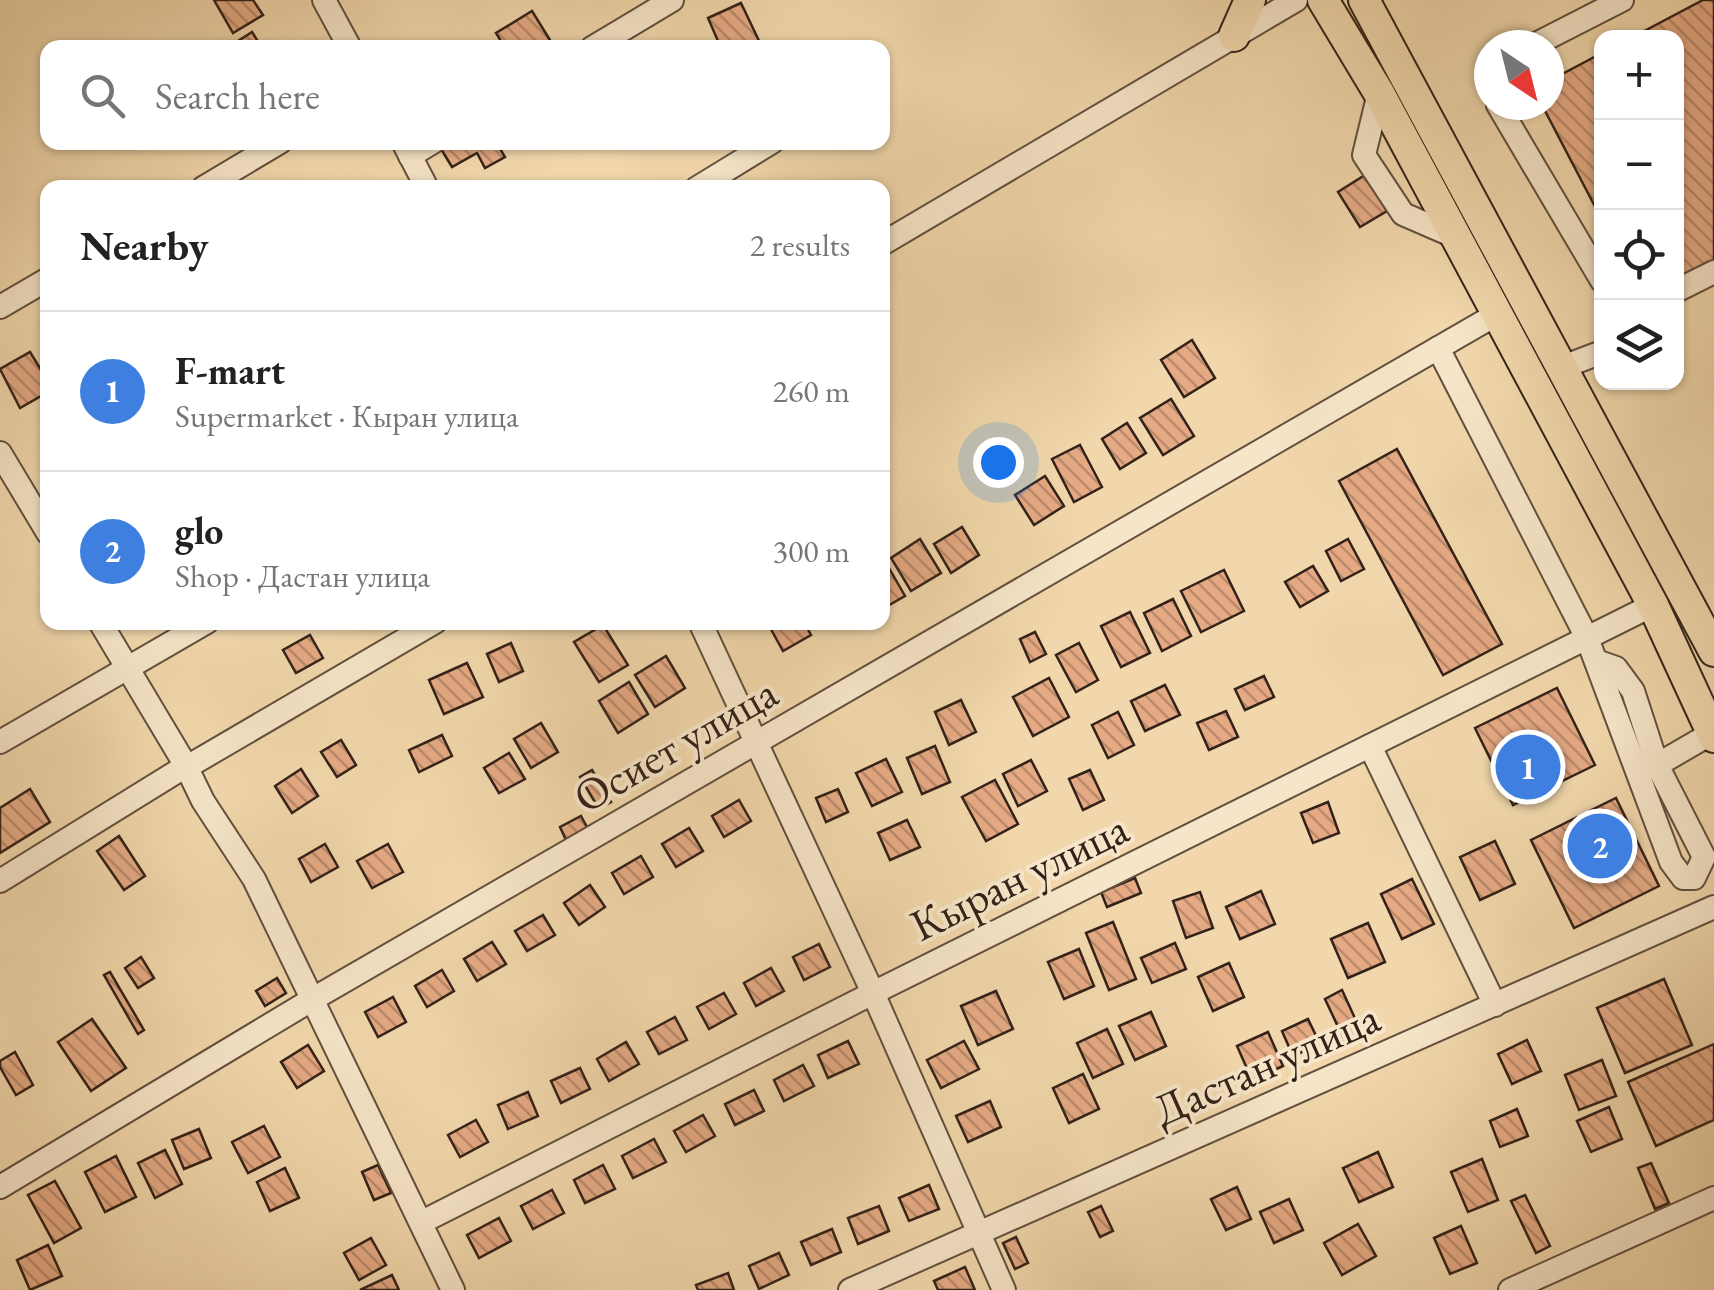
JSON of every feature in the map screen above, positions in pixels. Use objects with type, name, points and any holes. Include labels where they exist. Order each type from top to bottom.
[{"type":"main road","points":[[1234,36],[1250,0]]},
{"type":"main road","points":[[1323,0],[1379,94],[1653,605],[1713,735]]},
{"type":"main road","points":[[1364,0],[1714,651]]},
{"type":"street","points":[[324,0],[346,40]]},
{"type":"street","points":[[605,40],[672,0]]},
{"type":"street","points":[[890,239],[1296,0]]},
{"type":"street","points":[[1563,30],[1622,0]]},
{"type":"street","points":[[1379,94],[1364,156],[1403,214],[1456,237]]},
{"type":"street","points":[[1507,120],[1594,268]]},
{"type":"street","points":[[216,180],[267,150]]},
{"type":"street","points":[[407,150],[422,180]]},
{"type":"street","points":[[711,180],[759,150]]},
{"type":"street","points":[[1684,287],[1714,272]]},
{"type":"street","points":[[0,306],[40,284]]},
{"type":"street","name":"Осиет улица","points":[[0,1187],[313,998],[1497,314]]},
{"type":"street","points":[[1438,348],[1587,638],[1671,862],[1683,878],[1694,878]]},
{"type":"street","points":[[1562,368],[1594,355]]},
{"type":"street","points":[[0,453],[40,520]]},
{"type":"street","name":"Кыран улица","points":[[422,1222],[1653,605]]},
{"type":"street","points":[[105,630],[203,801],[254,879],[453,1290]]},
{"type":"street","points":[[0,742],[194,630]]},
{"type":"street","points":[[0,881],[420,630]]},
{"type":"street","points":[[704,630],[873,993],[1004,1290]]},
{"type":"street","points":[[1596,661],[1616,668],[1633,691],[1658,765],[1704,857],[1694,878]]},
{"type":"street","points":[[1658,765],[1678,750],[1713,735]]},
{"type":"street","points":[[1370,746],[1495,1004]]},
{"type":"street","points":[[1694,878],[1712,908]]},
{"type":"street","name":"Дастан улица","points":[[850,1290],[1712,908]]},
{"type":"street","points":[[1510,1290],[1714,1198]]},
{"type":"building","points":[[214,0],[253,0],[263,15],[233,33]]},
{"type":"building","points":[[1703,0],[1714,0],[1714,262],[1684,278],[1684,30],[1646,30]]},
{"type":"building","points":[[741,3],[759,40],[718,40],[708,18]]},
{"type":"building","points":[[532,11],[550,40],[500,40],[496,33]]},
{"type":"building","points":[[252,32],[257,40],[240,40]]},
{"type":"building","points":[[1594,57],[1594,205],[1550,120],[1564,120],[1564,73]]},
{"type":"building","points":[[442,150],[501,150],[505,157],[485,168],[477,153],[452,167]]},
{"type":"building","points":[[1365,175],[1387,211],[1360,227],[1338,192]]},
{"type":"building","points":[[1192,340],[1215,378],[1184,397],[1161,360]]},
{"type":"building","points":[[30,352],[40,368],[40,397],[20,408],[0,369]]},
{"type":"building","points":[[1171,399],[1194,436],[1163,455],[1140,418]]},
{"type":"building","points":[[1127,423],[1146,453],[1120,469],[1102,439]]},
{"type":"building","points":[[1080,445],[1102,487],[1074,502],[1052,459]]},
{"type":"building","points":[[1397,449],[1502,644],[1443,675],[1339,481]]},
{"type":"building","points":[[1045,476],[1064,506],[1034,525],[1015,495]]},
{"type":"building","points":[[962,527],[979,555],[951,573],[934,544]]},
{"type":"building","points":[[920,539],[941,573],[911,591],[891,558]]},
{"type":"building","points":[[1348,539],[1364,569],[1341,581],[1326,551]]},
{"type":"building","points":[[1313,566],[1328,591],[1300,607],[1285,582]]},
{"type":"building","points":[[890,570],[905,596],[890,604]]},
{"type":"building","points":[[1224,570],[1244,611],[1201,632],[1181,591]]},
{"type":"building","points":[[1173,599],[1191,636],[1162,651],[1144,613]]},
{"type":"building","points":[[1130,612],[1150,653],[1121,667],[1101,626]]},
{"type":"building","points":[[594,630],[606,630],[628,665],[599,682],[574,642]]},
{"type":"building","points":[[771,630],[808,630],[811,635],[783,651]]},
{"type":"building","points":[[1035,632],[1046,654],[1030,662],[1020,639]]},
{"type":"building","points":[[310,635],[323,658],[296,673],[283,650]]},
{"type":"building","points":[[511,643],[523,671],[499,682],[487,654]]},
{"type":"building","points":[[1079,643],[1098,680],[1076,692],[1056,655]]},
{"type":"building","points":[[666,656],[685,688],[655,707],[635,675]]},
{"type":"building","points":[[467,663],[483,697],[444,714],[429,680]]},
{"type":"building","points":[[1264,676],[1274,697],[1245,710],[1235,689]]},
{"type":"building","points":[[1049,678],[1069,717],[1033,736],[1013,697]]},
{"type":"building","points":[[629,682],[648,714],[618,733],[599,701]]},
{"type":"building","points":[[1165,685],[1180,715],[1145,731],[1131,701]]},
{"type":"building","points":[[1557,688],[1595,765],[1513,805],[1475,728]]},
{"type":"building","points":[[961,700],[976,732],[949,745],[935,712]]},
{"type":"building","points":[[1226,711],[1238,737],[1209,750],[1197,723]]},
{"type":"building","points":[[1118,712],[1134,745],[1108,758],[1092,725]]},
{"type":"building","points":[[541,723],[558,752],[531,768],[514,739]]},
{"type":"building","points":[[442,735],[452,756],[419,772],[409,750]]},
{"type":"building","points":[[341,740],[356,765],[337,777],[321,752]]},
{"type":"building","points":[[935,746],[950,782],[922,794],[907,758]]},
{"type":"building","points":[[509,753],[525,779],[499,793],[484,768]]},
{"type":"building","points":[[886,759],[902,792],[872,806],[856,773]]},
{"type":"building","points":[[1031,760],[1047,791],[1018,806],[1003,774]]},
{"type":"building","points":[[301,769],[318,796],[292,813],[275,786]]},
{"type":"building","points":[[592,770],[611,802],[599,809],[580,777]]},
{"type":"building","points":[[1090,770],[1104,800],[1083,810],[1069,779]]},
{"type":"building","points":[[995,780],[1018,824],[986,841],[962,797]]},
{"type":"building","points":[[30,789],[50,822],[0,853],[0,808]]},
{"type":"building","points":[[838,789],[848,812],[826,822],[816,798]]},
{"type":"building","points":[[1616,798],[1659,886],[1574,928],[1531,840]]},
{"type":"building","points":[[739,800],[751,821],[724,837],[712,816]]},
{"type":"building","points":[[1328,802],[1339,833],[1313,843],[1301,813]]},
{"type":"building","points":[[581,816],[588,829],[566,840],[560,827]]},
{"type":"building","points":[[907,820],[920,847],[890,860],[878,833]]},
{"type":"building","points":[[689,828],[703,851],[676,867],[662,844]]},
{"type":"building","points":[[119,836],[145,876],[124,890],[97,851]]},
{"type":"building","points":[[1495,841],[1515,884],[1480,900],[1460,857]]},
{"type":"building","points":[[325,844],[338,867],[311,882],[299,859]]},
{"type":"building","points":[[388,844],[403,872],[372,888],[357,861]]},
{"type":"building","points":[[641,856],[653,877],[624,894],[612,873]]},
{"type":"building","points":[[1135,878],[1141,893],[1107,907],[1101,892]]},
{"type":"building","points":[[1412,879],[1434,924],[1402,939],[1381,894]]},
{"type":"building","points":[[590,885],[605,907],[579,925],[564,903]]},
{"type":"building","points":[[1261,891],[1275,924],[1240,939],[1226,907]]},
{"type":"building","points":[[1200,892],[1213,928],[1186,938],[1173,901]]},
{"type":"building","points":[[543,915],[555,935],[527,951],[515,931]]},
{"type":"building","points":[[1113,922],[1136,979],[1109,990],[1086,933]]},
{"type":"building","points":[[1368,923],[1385,962],[1348,978],[1331,939]]},
{"type":"building","points":[[492,942],[506,964],[477,981],[464,959]]},
{"type":"building","points":[[1175,943],[1186,969],[1152,983],[1141,958]]},
{"type":"building","points":[[819,944],[830,967],[804,980],[793,957]]},
{"type":"building","points":[[1079,949],[1094,986],[1064,999],[1048,962]]},
{"type":"building","points":[[141,957],[154,978],[138,988],[125,968]]},
{"type":"building","points":[[1229,963],[1244,997],[1213,1011],[1198,977]]},
{"type":"building","points":[[771,968],[784,991],[756,1006],[744,983]]},
{"type":"building","points":[[442,970],[454,991],[427,1007],[415,986]]},
{"type":"building","points":[[110,972],[144,1030],[138,1034],[104,975]]},
{"type":"building","points":[[277,978],[286,993],[265,1006],[256,991]]},
{"type":"building","points":[[1664,979],[1692,1045],[1625,1073],[1597,1008]]},
{"type":"building","points":[[1342,990],[1364,1038],[1347,1046],[1325,999]]},
{"type":"building","points":[[996,991],[1013,1029],[978,1045],[961,1006]]},
{"type":"building","points":[[724,993],[736,1014],[709,1029],[697,1007]]},
{"type":"building","points":[[393,997],[406,1022],[378,1037],[365,1012]]},
{"type":"building","points":[[1151,1012],[1166,1046],[1135,1060],[1119,1026]]},
{"type":"building","points":[[675,1017],[687,1040],[659,1054],[647,1032]]},
{"type":"building","points":[[92,1019],[126,1068],[91,1091],[58,1042]]},
{"type":"building","points":[[1308,1019],[1320,1044],[1293,1056],[1282,1031]]},
{"type":"building","points":[[1107,1029],[1123,1064],[1093,1078],[1077,1043]]},
{"type":"building","points":[[1268,1032],[1283,1066],[1252,1080],[1237,1046]]},
{"type":"building","points":[[1527,1040],[1541,1071],[1512,1084],[1498,1054]]},
{"type":"building","points":[[848,1041],[859,1064],[828,1078],[818,1055]]},
{"type":"building","points":[[964,1041],[979,1069],[941,1088],[927,1060]]},
{"type":"building","points":[[626,1042],[639,1064],[609,1081],[597,1059]]},
{"type":"building","points":[[1714,1044],[1714,1120],[1656,1146],[1628,1082]]},
{"type":"building","points":[[308,1045],[324,1071],[297,1088],[281,1062]]},
{"type":"building","points":[[15,1052],[33,1085],[16,1095],[0,1067],[0,1061]]},
{"type":"building","points":[[1602,1060],[1616,1096],[1579,1110],[1565,1075]]},
{"type":"building","points":[[803,1065],[814,1086],[784,1101],[774,1080]]},
{"type":"building","points":[[580,1068],[590,1089],[561,1103],[551,1081]]},
{"type":"building","points":[[1083,1074],[1099,1109],[1069,1123],[1053,1088]]},
{"type":"building","points":[[754,1090],[764,1111],[735,1125],[725,1104]]},
{"type":"building","points":[[528,1092],[538,1116],[508,1129],[498,1105]]},
{"type":"building","points":[[990,1101],[1001,1127],[968,1142],[956,1116]]},
{"type":"building","points":[[1609,1107],[1622,1139],[1591,1152],[1577,1121]]},
{"type":"building","points":[[1517,1109],[1528,1136],[1500,1147],[1490,1121]]},
{"type":"building","points":[[703,1115],[715,1136],[686,1152],[674,1131]]},
{"type":"building","points":[[476,1120],[488,1142],[460,1157],[448,1135]]},
{"type":"building","points":[[264,1126],[280,1157],[248,1173],[232,1142]]},
{"type":"building","points":[[199,1129],[211,1158],[184,1169],[172,1140]]},
{"type":"building","points":[[654,1139],[666,1162],[633,1178],[622,1156]]},
{"type":"building","points":[[165,1150],[182,1184],[155,1198],[138,1163]]},
{"type":"building","points":[[1378,1152],[1393,1187],[1359,1202],[1343,1168]]},
{"type":"building","points":[[116,1156],[136,1197],[105,1212],[85,1172]]},
{"type":"building","points":[[1482,1159],[1498,1200],[1468,1212],[1451,1172]]},
{"type":"building","points":[[1651,1163],[1669,1203],[1655,1209],[1638,1168]]},
{"type":"building","points":[[378,1165],[391,1193],[374,1200],[362,1172]]},
{"type":"building","points":[[603,1165],[615,1189],[585,1203],[574,1180]]},
{"type":"building","points":[[285,1168],[299,1198],[270,1211],[257,1182]]},
{"type":"building","points":[[55,1181],[81,1228],[54,1243],[28,1195]]},
{"type":"building","points":[[929,1185],[939,1209],[909,1221],[899,1198]]},
{"type":"building","points":[[1237,1187],[1251,1219],[1226,1230],[1211,1199]]},
{"type":"building","points":[[552,1190],[564,1213],[533,1229],[521,1206]]},
{"type":"building","points":[[1525,1195],[1550,1246],[1536,1253],[1511,1201]]},
{"type":"building","points":[[1289,1199],[1303,1230],[1274,1243],[1260,1212]]},
{"type":"building","points":[[879,1206],[889,1231],[858,1244],[848,1218]]},
{"type":"building","points":[[1101,1206],[1113,1231],[1100,1237],[1088,1212]]},
{"type":"building","points":[[499,1218],[511,1241],[479,1258],[467,1235]]},
{"type":"building","points":[[1358,1224],[1376,1256],[1342,1275],[1324,1243]]},
{"type":"building","points":[[1461,1226],[1477,1263],[1450,1274],[1434,1238]]},
{"type":"building","points":[[832,1229],[841,1252],[811,1265],[801,1242]]},
{"type":"building","points":[[1016,1237],[1028,1263],[1015,1269],[1003,1243]]},
{"type":"building","points":[[371,1238],[386,1265],[359,1280],[344,1253]]},
{"type":"building","points":[[48,1245],[62,1276],[30,1290],[17,1260]]},
{"type":"building","points":[[779,1253],[789,1275],[759,1289],[749,1266]]},
{"type":"building","points":[[965,1267],[975,1290],[938,1290],[934,1281]]},
{"type":"building","points":[[728,1273],[734,1290],[698,1290],[696,1285]]},
{"type":"building","points":[[392,1275],[399,1290],[360,1290]]},
{"type":"place","name":"F-mart","points":[[1528,767]]},
{"type":"place","name":"glo","points":[[1600,846]]}]
